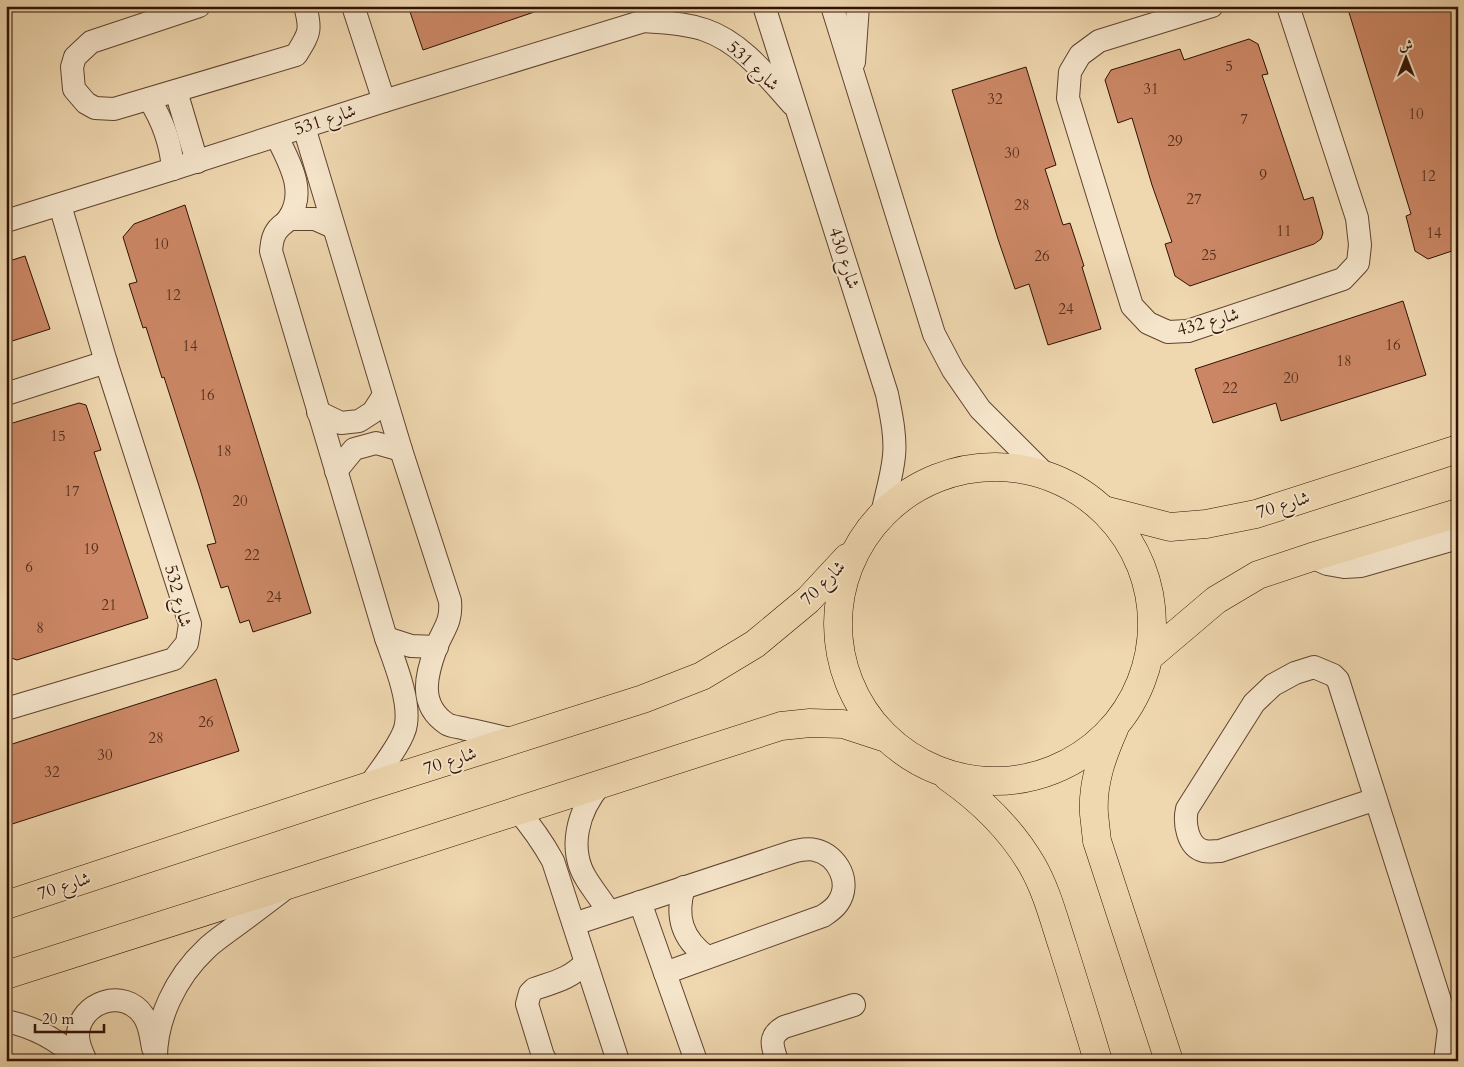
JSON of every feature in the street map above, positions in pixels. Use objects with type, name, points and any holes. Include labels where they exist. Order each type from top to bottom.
[{"type":"main road","name":"شارع 70","points":[[1104,510],[1170,526],[1206,524],[1256,514],[1458,449]]},
{"type":"main road","points":[[941,772],[967,779],[995,781],[1022,779],[1048,772],[1073,760],[1096,745],[1115,726],[1137,693],[1144,675],[1150,656],[1153,634],[1153,611],[1145,574],[1132,546],[1120,527],[1104,510],[1073,488],[1045,474],[1017,468],[987,466],[958,471],[930,480],[904,495],[882,514],[867,531],[855,550],[842,584],[838,602],[838,640],[840,658],[846,676],[858,701],[873,724],[886,738],[912,758],[941,772],[968,791],[993,813],[1014,838],[1032,866],[1047,896],[1098,1061]]},
{"type":"main road","points":[[1150,656],[1216,600],[1258,575],[1458,513]]},
{"type":"main road","name":"شارع 70","points":[[6,905],[369,786],[643,699],[702,676],[755,644],[808,600],[855,550]]},
{"type":"main road","points":[[6,975],[780,726],[810,723],[843,724],[886,738]]},
{"type":"main road","points":[[1115,726],[1103,753],[1096,782],[1094,812],[1097,841],[1169,1061]]},
{"type":"street","points":[[199,6],[91,42],[75,57],[72,67],[74,89],[86,103],[95,108],[114,109],[296,55],[308,36],[310,24],[305,6]]},
{"type":"street","points":[[354,6],[384,101]]},
{"type":"street","name":"شارع 531","points":[[6,221],[644,21],[664,6]]},
{"type":"street","name":"شارع 430","points":[[764,6],[887,394],[893,420],[894,455],[882,514]]},
{"type":"street","points":[[832,6],[934,334],[953,370],[980,409],[1045,474]]},
{"type":"street","points":[[853,73],[858,6]]},
{"type":"street","name":"شارع 432","points":[[1212,6],[1099,41],[1080,55],[1070,72],[1068,98],[1132,306],[1148,323],[1168,332],[1188,331],[1343,279],[1358,263],[1360,245],[1357,218],[1288,6]]},
{"type":"street","name":"شارع 531","points":[[644,21],[677,23],[705,30],[728,41],[756,65],[796,109]]},
{"type":"street","points":[[176,91],[197,162]]},
{"type":"street","points":[[149,99],[169,139],[173,170]]},
{"type":"street","points":[[304,127],[384,395],[450,601],[451,612],[449,622],[437,648],[426,684],[428,700],[436,714],[448,724],[514,740]]},
{"type":"street","points":[[277,137],[292,167],[297,188],[296,203],[289,219],[276,230],[272,239],[271,251],[403,690],[406,724],[401,739],[369,786]]},
{"type":"street","name":"شارع 532","points":[[6,709],[174,659],[187,643],[190,624],[106,362],[60,205]]},
{"type":"street","points":[[289,219],[315,219],[333,226]]},
{"type":"street","points":[[6,394],[106,362]]},
{"type":"street","points":[[318,412],[341,423],[359,421],[373,412],[384,395]]},
{"type":"street","points":[[336,471],[354,449],[376,443],[401,450]]},
{"type":"street","points":[[1312,557],[1327,564],[1344,567],[1360,566],[1458,538]]},
{"type":"street","points":[[386,638],[411,646],[437,648]]},
{"type":"street","points":[[1376,799],[1220,851],[1204,851],[1196,847],[1187,833],[1187,809],[1254,703],[1273,685],[1295,673],[1314,668],[1333,675],[1338,680],[1454,1034],[1445,1061]]},
{"type":"street","points":[[601,784],[585,805],[578,830],[577,844],[581,868],[586,880],[609,912]]},
{"type":"street","points":[[518,811],[532,826],[553,861],[618,1061],[598,1061]]},
{"type":"street","points":[[574,924],[792,852],[814,850],[825,853],[834,860],[840,869],[844,879],[840,901],[823,916],[665,973]]},
{"type":"street","points":[[156,1059],[158,1035],[171,996],[193,962],[207,948],[291,884]]},
{"type":"street","points":[[684,887],[679,910],[684,932],[690,942],[707,957]]},
{"type":"street","points":[[640,902],[696,1061]]},
{"type":"street","points":[[546,1061],[528,1009],[528,998],[534,989],[567,978],[577,972],[585,963]]},
{"type":"street","points":[[86,1061],[79,1045],[78,1035],[79,1025],[83,1017],[98,1004],[118,1000],[136,1008],[143,1014],[156,1059]]},
{"type":"street","points":[[777,1061],[773,1040],[778,1030],[854,1005]]},
{"type":"street","points":[[6,1021],[45,1035],[63,1046],[80,1061]]},
{"type":"building","points":[[408,6],[542,6],[543,9],[423,50]]},
{"type":"building","points":[[1347,6],[1458,6],[1458,249],[1428,259],[1415,251],[1406,216],[1411,214]]},
{"type":"building","points":[[1249,39],[1258,44],[1268,74],[1262,75],[1304,200],[1313,197],[1323,233],[1321,239],[1314,244],[1190,286],[1175,276],[1165,244],[1172,242],[1152,185],[1132,118],[1118,123],[1105,80],[1111,70],[1180,49],[1184,60]]},
{"type":"building","points":[[1026,67],[1056,165],[1045,169],[1063,225],[1070,223],[1101,329],[1048,345],[1029,284],[1015,289],[952,90]]},
{"type":"building","points":[[185,205],[311,613],[253,632],[249,620],[240,623],[228,586],[221,588],[207,545],[216,543],[200,489],[164,377],[162,378],[146,327],[143,328],[129,284],[137,282],[123,237],[134,224]]},
{"type":"building","points":[[25,256],[50,329],[6,343],[6,262]]},
{"type":"building","points":[[1403,301],[1426,375],[1281,421],[1276,403],[1213,423],[1195,369]]},
{"type":"building","points":[[79,403],[86,405],[101,450],[94,452],[148,618],[17,660],[6,656],[6,425]]},
{"type":"building","points":[[216,679],[239,751],[6,826],[6,746]]}]
